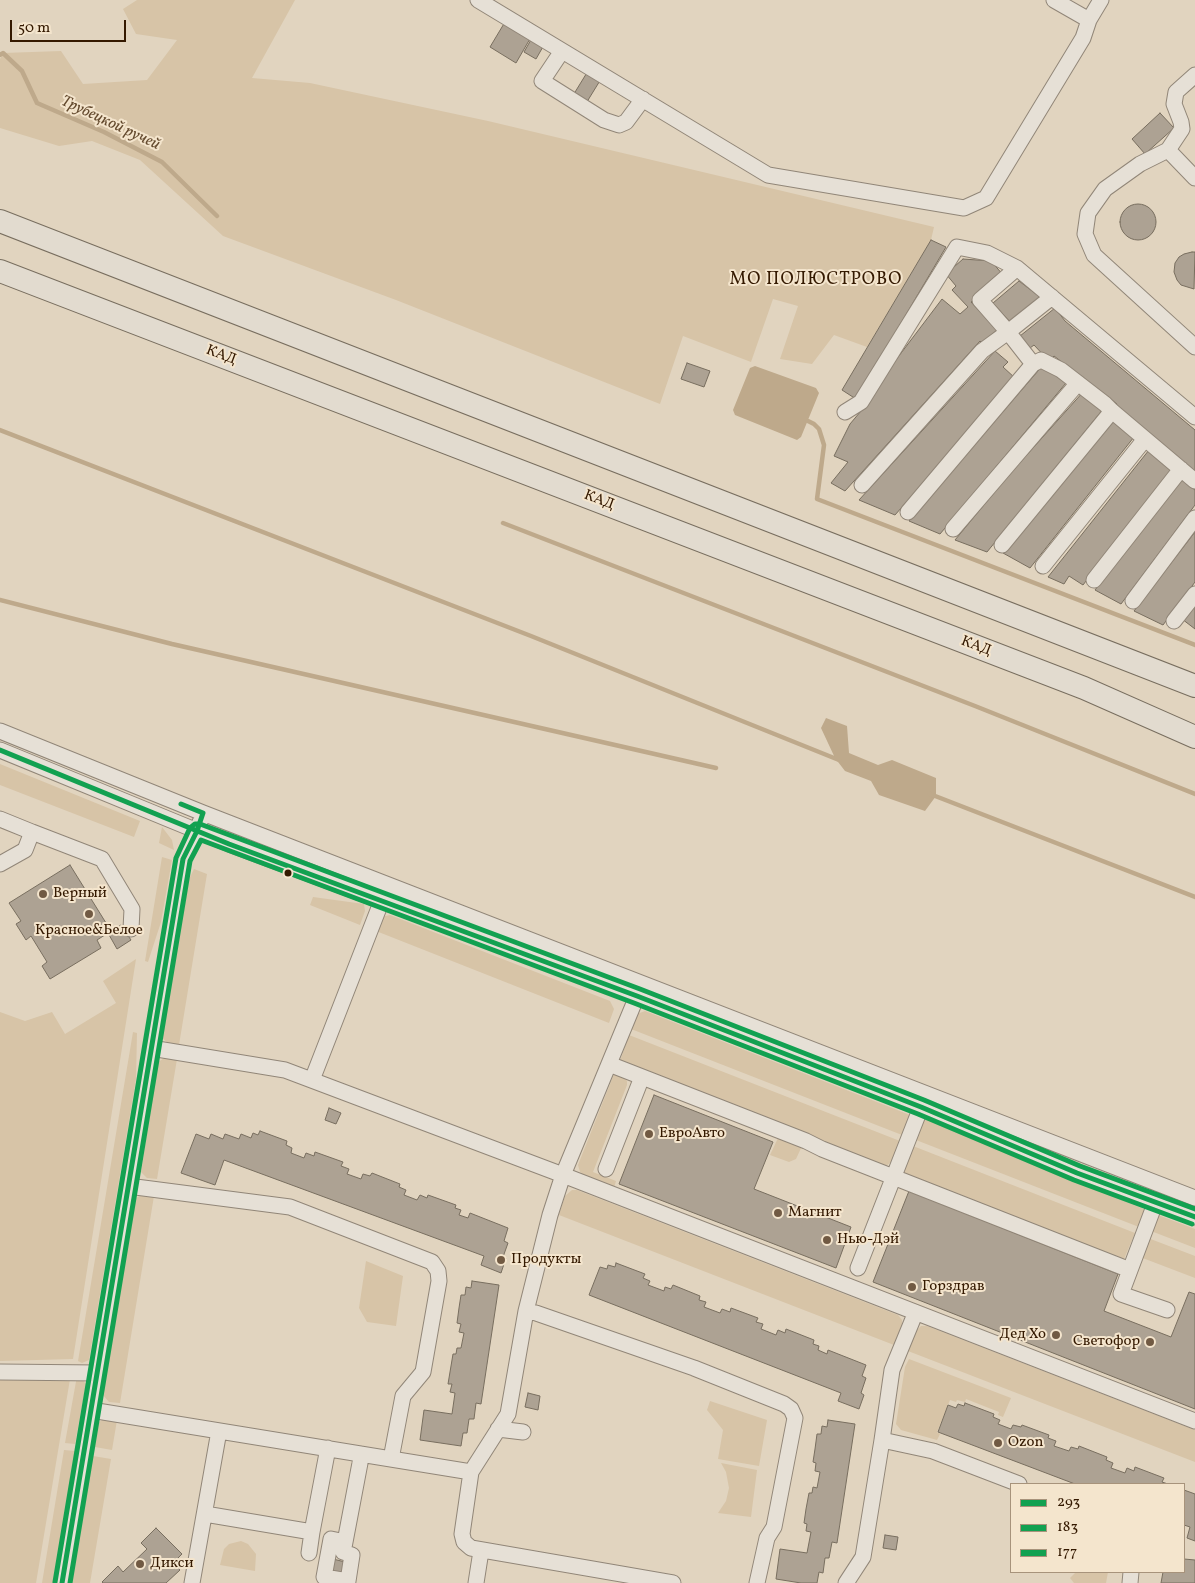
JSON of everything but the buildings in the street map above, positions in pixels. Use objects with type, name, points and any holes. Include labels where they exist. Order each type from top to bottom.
[{"type":"highway","points":[[0,221],[1195,686]]},
{"type":"highway","name":"КАД","points":[[0,271],[1084,688],[1195,737]]},
{"type":"street","points":[[478,0],[768,175],[964,208],[986,198],[1083,38],[1101,0]]},
{"type":"street","points":[[1054,0],[1090,20]]},
{"type":"street","points":[[562,50],[542,82],[604,120],[618,125],[626,122],[643,99]]},
{"type":"street","points":[[1195,74],[1176,92],[1174,104],[1182,129],[1168,150],[1140,164],[1104,189],[1088,213],[1085,234],[1094,255],[1195,346]]},
{"type":"street","points":[[1168,150],[1195,178]]},
{"type":"street","points":[[845,412],[861,402],[957,247],[987,253],[1017,268],[1195,417]]},
{"type":"street","points":[[1017,268],[980,300],[1033,364]]},
{"type":"street","points":[[862,485],[982,351],[1052,297]]},
{"type":"street","points":[[908,512],[1033,364],[1041,360],[1061,370],[1106,404],[1195,481]]},
{"type":"street","points":[[953,529],[1078,383]]},
{"type":"street","points":[[1002,546],[1112,411]]},
{"type":"street","points":[[1043,566],[1145,439]]},
{"type":"street","points":[[1094,580],[1181,469]]},
{"type":"street","points":[[1133,601],[1195,518]]},
{"type":"street","points":[[1174,621],[1195,594]]},
{"type":"street","points":[[0,732],[203,813],[1195,1198]]},
{"type":"street","points":[[0,750],[197,831],[637,996],[921,1107],[1077,1173],[1195,1216]]},
{"type":"street","points":[[62,1583],[182,859],[197,831],[203,813]]},
{"type":"street","points":[[0,819],[102,859],[132,909],[131,929]]},
{"type":"street","points":[[0,864],[25,850],[32,832]]},
{"type":"street","points":[[312,1080],[382,900]]},
{"type":"street","points":[[637,996],[563,1175],[550,1215],[526,1311],[508,1414],[471,1472],[462,1534],[464,1542],[471,1548],[481,1551],[673,1583]]},
{"type":"street","points":[[151,1048],[285,1070],[563,1175],[1195,1422]]},
{"type":"street","points":[[609,1064],[806,1140],[822,1150],[1130,1270]]},
{"type":"street","points":[[606,1169],[642,1077]]},
{"type":"street","points":[[858,1268],[921,1107]]},
{"type":"street","points":[[128,1186],[290,1208],[432,1262],[438,1271],[439,1280],[423,1372],[403,1396],[391,1459]]},
{"type":"street","points":[[1156,1201],[1121,1294],[1167,1310]]},
{"type":"street","points":[[526,1311],[694,1368],[784,1404],[791,1410],[795,1418],[774,1526],[767,1538],[757,1583]]},
{"type":"street","points":[[846,1583],[863,1557],[892,1370],[915,1314]]},
{"type":"street","points":[[0,1372],[97,1373]]},
{"type":"street","points":[[91,1410],[471,1472]]},
{"type":"street","points":[[498,1429],[523,1432]]},
{"type":"street","points":[[192,1583],[219,1431]]},
{"type":"street","points":[[882,1440],[933,1451],[1016,1483]]},
{"type":"street","points":[[309,1553],[328,1448]]},
{"type":"street","points":[[345,1542],[361,1454]]},
{"type":"street","points":[[205,1514],[312,1532]]},
{"type":"street","points":[[476,1583],[481,1551]]},
{"type":"shaded area","points":[[137,0],[295,0],[252,78],[310,83],[488,121],[934,227],[931,240],[867,347],[834,335],[812,364],[780,359],[798,306],[773,299],[751,362],[683,336],[660,404],[396,300],[223,236],[140,160],[92,141],[59,146],[0,128],[0,59],[3,53],[61,51],[83,84],[147,80],[177,40],[136,34],[123,9]]},
{"type":"shaded area","points":[[755,366],[816,388],[819,393],[801,437],[797,440],[735,415],[733,410],[750,368]]},
{"type":"shaded area","points":[[826,718],[847,726],[849,753],[878,765],[892,760],[936,778],[936,796],[925,811],[879,795],[871,781],[845,771],[835,758],[821,728]]},
{"type":"shaded area","points":[[0,764],[140,821],[134,837],[0,785]]},
{"type":"shaded area","points":[[162,827],[172,840],[174,850],[159,843]]},
{"type":"shaded area","points":[[162,857],[172,860],[161,922],[148,962],[145,961]]},
{"type":"shaded area","points":[[194,869],[207,874],[179,1045],[168,1043],[162,1038],[189,879]]},
{"type":"shaded area","points":[[313,897],[364,904],[365,911],[360,925],[310,905]]},
{"type":"shaded area","points":[[390,915],[610,1001],[614,1009],[609,1023],[376,931],[381,917]]},
{"type":"shaded area","points":[[136,959],[73,1359],[0,1361],[0,1012],[25,1021],[52,1012],[65,1034],[116,1003],[103,981]]},
{"type":"shaded area","points":[[645,1011],[910,1115],[902,1135],[631,1029],[637,1014]]},
{"type":"shaded area","points":[[133,1032],[137,1033],[136,1079],[89,1360],[82,1363],[78,1361]]},
{"type":"shaded area","points":[[629,1035],[900,1141],[891,1162],[885,1167],[620,1061]]},
{"type":"shaded area","points":[[166,1057],[177,1059],[157,1179],[147,1178],[141,1172],[158,1062]]},
{"type":"shaded area","points":[[614,1074],[624,1077],[627,1085],[593,1172],[616,1181],[614,1188],[586,1177],[580,1172],[578,1165]]},
{"type":"shaded area","points":[[925,1118],[1146,1210],[1139,1227],[916,1140]]},
{"type":"shaded area","points":[[778,1138],[802,1146],[796,1159],[789,1162],[770,1155]]},
{"type":"shaded area","points":[[913,1146],[1135,1233],[1124,1259],[1122,1261],[904,1176],[903,1172]]},
{"type":"shaded area","points":[[572,1190],[577,1190],[898,1315],[902,1320],[902,1324],[894,1345],[559,1215],[565,1196]]},
{"type":"shaded area","points":[[143,1194],[154,1196],[120,1403],[109,1402],[103,1395],[136,1198]]},
{"type":"shaded area","points":[[1158,1215],[1195,1229],[1195,1248],[1151,1231]]},
{"type":"shaded area","points":[[1148,1238],[1195,1256],[1195,1278],[1140,1257]]},
{"type":"shaded area","points":[[366,1261],[403,1276],[396,1326],[367,1322],[359,1308]]},
{"type":"shaded area","points":[[921,1326],[927,1326],[1195,1430],[1195,1462],[908,1351],[916,1331]]},
{"type":"shaded area","points":[[909,1359],[1011,1398],[1003,1417],[998,1415],[999,1412],[966,1399],[965,1402],[950,1400],[937,1432],[940,1434],[937,1440],[901,1430],[896,1424],[905,1367]]},
{"type":"shaded area","points":[[77,1376],[86,1384],[75,1444],[65,1443]]},
{"type":"shaded area","points":[[70,1379],[36,1583],[0,1583],[0,1380]]},
{"type":"shaded area","points":[[710,1401],[767,1420],[759,1466],[718,1459],[723,1430],[707,1410]]},
{"type":"shaded area","points":[[106,1418],[117,1420],[112,1450],[95,1447],[99,1422]]},
{"type":"shaded area","points":[[64,1450],[75,1451],[53,1583],[42,1583]]},
{"type":"shaded area","points":[[93,1456],[111,1459],[90,1583],[72,1583]]},
{"type":"shaded area","points":[[721,1463],[757,1470],[751,1517],[718,1513],[726,1501],[729,1488],[726,1472]]},
{"type":"shaded area","points":[[241,1541],[248,1544],[256,1554],[255,1571],[220,1565],[224,1549],[229,1544]]},
{"type":"shaded area","points":[[1075,1573],[1108,1573],[1106,1583],[1074,1583],[1070,1578]]},
{"type":"waterway","name":"Трубецкой ручей","points":[[0,55],[3,53],[22,71],[37,103],[104,132],[162,162],[217,216]]},
{"type":"waterway","points":[[808,421],[819,429],[824,445],[817,499],[1195,645]]},
{"type":"waterway","points":[[0,430],[531,636],[839,760]]},
{"type":"waterway","points":[[503,523],[975,706],[1195,794]]},
{"type":"waterway","points":[[0,600],[172,644],[716,768]]},
{"type":"waterway","points":[[930,794],[1195,897]]},
{"type":"transit line","name":"293","points":[[0,750],[229,844],[637,996],[921,1107],[1077,1173],[1195,1217]]},
{"type":"transit line","name":"293","points":[[62,1583],[183,859],[197,831],[203,813],[181,804]]},
{"type":"transit line","name":"177","points":[[55,1582],[176,858],[190,828],[195,824],[200,824],[640,989],[924,1100],[1080,1166],[1195,1209]]},
{"type":"transit line","name":"183","points":[[70,1583],[190,861],[201,840],[634,1003],[918,1114],[1074,1180],[1192,1224]]},
{"type":"place","name":"Верный","points":[[43,894]]},
{"type":"place","name":"Красное&Белое","points":[[89,914]]},
{"type":"place","name":"ЕвроАвто","points":[[649,1134]]},
{"type":"place","name":"Магнит","points":[[778,1213]]},
{"type":"place","name":"Нью-Дэй","points":[[827,1240]]},
{"type":"place","name":"Продукты","points":[[501,1260]]},
{"type":"place","name":"Горздрав","points":[[912,1287]]},
{"type":"place","name":"Дед Хо","points":[[1056,1335]]},
{"type":"place","name":"Светофор","points":[[1150,1342]]},
{"type":"place","name":"Ozon","points":[[998,1443]]},
{"type":"place","name":"Дикси","points":[[140,1564]]},
{"type":"district","name":"МО ПОЛЮСТРОВО","points":[[816,281]]}]
